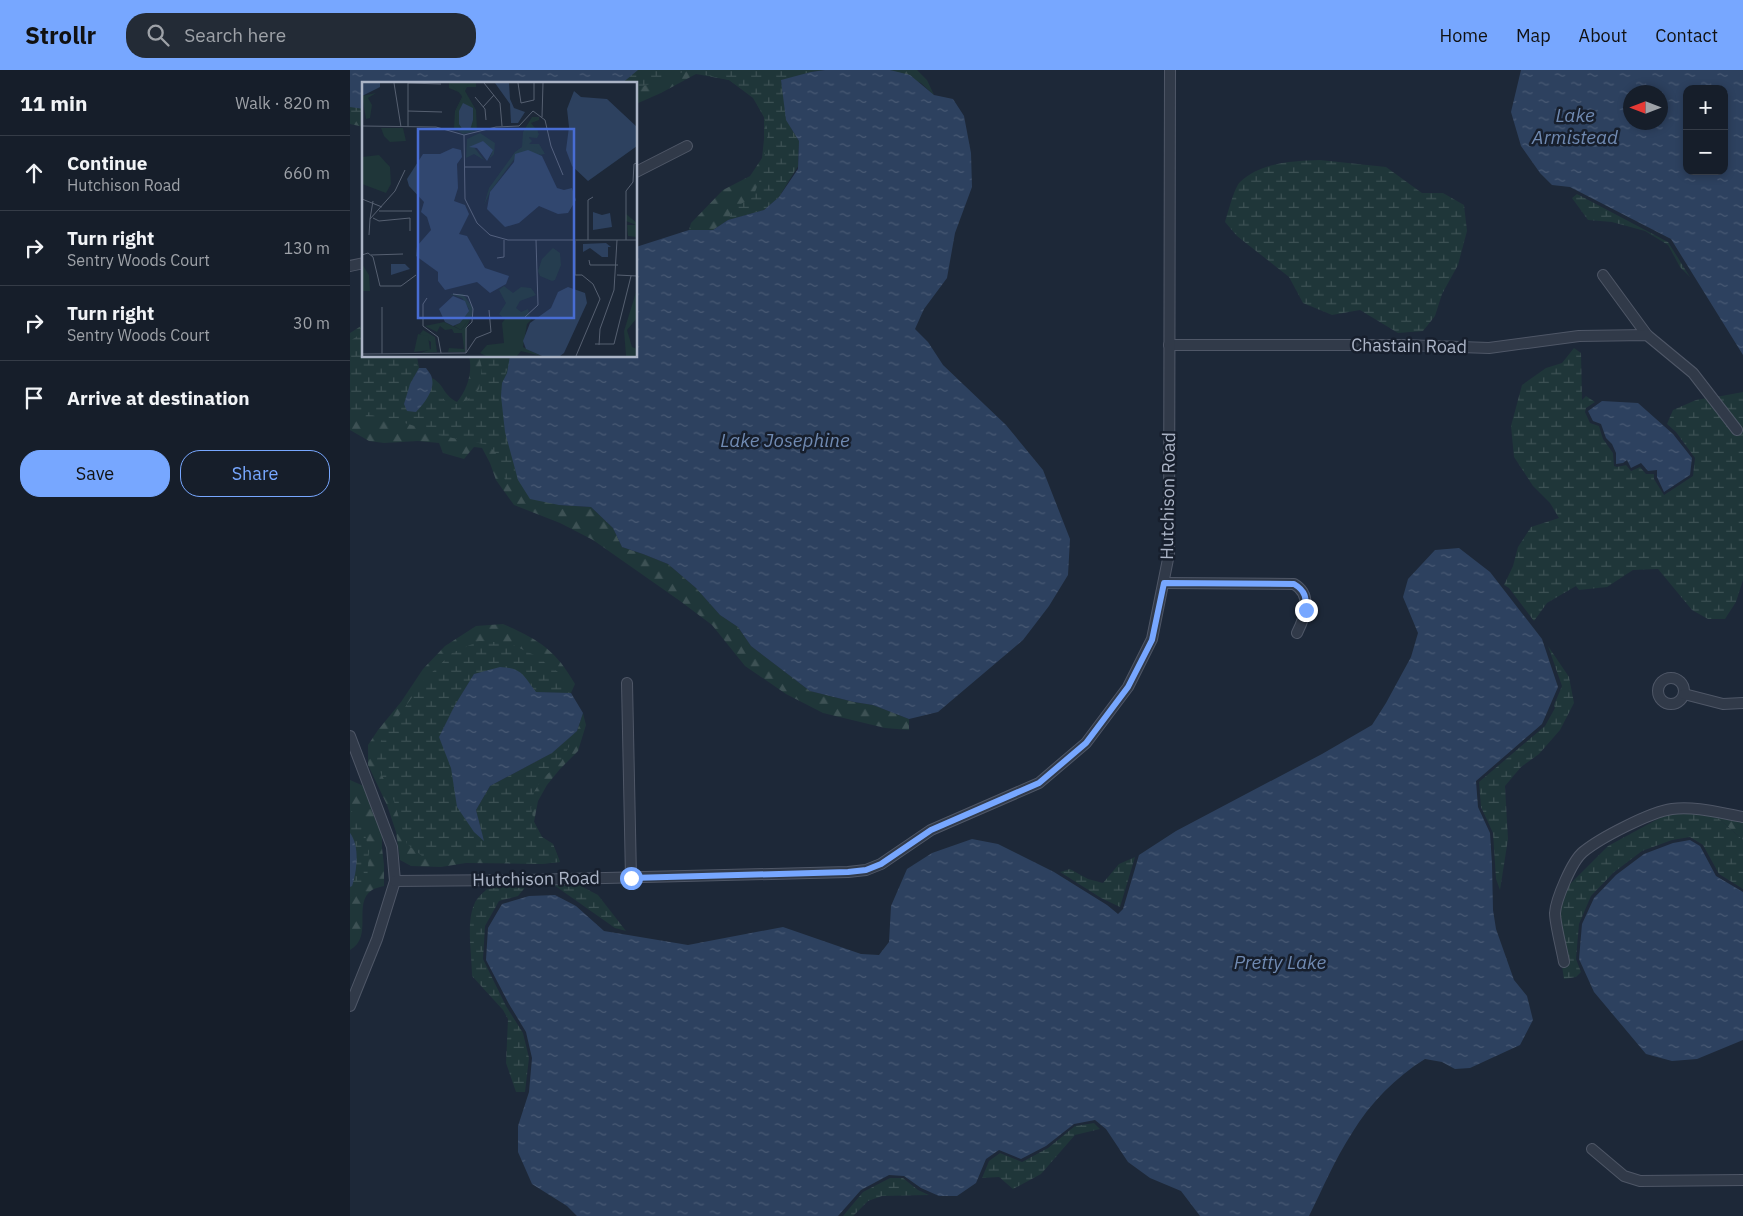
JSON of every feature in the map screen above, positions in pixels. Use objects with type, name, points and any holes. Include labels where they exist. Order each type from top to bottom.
[{"type":"street","name":"Hutchison Road","points":[[395,881],[631,878],[866,870],[881,864],[931,830],[1039,783],[1086,743],[1128,687],[1152,640],[1169,554],[1170,70]]},
{"type":"street","points":[[638,171],[687,146]]},
{"type":"street","points":[[1603,275],[1647,335],[1693,373],[1737,430]]},
{"type":"street","name":"Chastain Road","points":[[1169,345],[1404,345],[1489,348],[1579,336],[1647,335]]},
{"type":"street","points":[[1164,583],[1294,584],[1304,591],[1306,597],[1306,610],[1302,624],[1296,633]]},
{"type":"street","points":[[627,683],[631,878]]},
{"type":"street","points":[[1684,694],[1723,704],[1743,703]]},
{"type":"street","points":[[350,736],[392,847],[395,881],[377,939],[350,1006]]},
{"type":"street","points":[[1564,962],[1556,913],[1567,873],[1582,852],[1622,828],[1671,809],[1691,809],[1743,817]]},
{"type":"street","points":[[1592,1149],[1624,1176],[1640,1181],[1743,1180]]},
{"type":"green space","points":[[350,70],[825,70],[781,80],[798,166],[764,210],[728,220],[713,230],[689,230],[691,223],[723,190],[750,176],[762,158],[764,117],[753,97],[729,80],[696,74],[638,103],[638,82],[362,82],[362,127],[350,124]]},
{"type":"green space","points":[[350,70],[809,70],[811,72],[781,81],[786,120],[799,141],[798,166],[779,197],[764,210],[728,220],[734,208],[753,197],[762,174],[768,132],[764,117],[753,98],[729,80],[686,71],[638,88],[638,82],[362,82],[362,122],[350,120]]},
{"type":"green space","points":[[890,70],[917,70],[927,80],[934,95],[921,83]]},
{"type":"green space","points":[[1320,160],[1386,167],[1422,193],[1443,193],[1464,205],[1467,231],[1458,265],[1442,294],[1435,316],[1423,331],[1398,333],[1360,310],[1332,315],[1303,303],[1289,277],[1237,236],[1225,222],[1233,195],[1240,182],[1248,175],[1278,164]]},
{"type":"green space","points":[[1577,194],[1668,242],[1690,277],[1680,267],[1668,245],[1645,231],[1612,222],[1588,220],[1572,198]]},
{"type":"green space","points":[[362,326],[362,358],[417,358],[419,368],[410,384],[432,386],[432,378],[457,402],[464,392],[468,380],[469,358],[513,358],[559,505],[591,507],[613,528],[622,547],[668,564],[696,588],[720,615],[738,627],[751,646],[810,691],[873,705],[909,719],[909,730],[885,728],[823,713],[786,694],[745,666],[712,625],[593,540],[560,523],[514,505],[496,480],[482,448],[474,447],[464,459],[443,453],[439,443],[418,441],[384,443],[369,441],[350,430],[350,333]]},
{"type":"green space","points":[[362,333],[362,358],[413,358],[419,368],[410,384],[407,411],[416,412],[427,399],[432,386],[448,404],[457,404],[465,401],[479,389],[482,368],[480,358],[511,358],[503,382],[501,406],[504,431],[518,480],[505,480],[497,455],[489,445],[432,434],[421,428],[382,416],[350,414],[350,341]]},
{"type":"green space","points":[[1574,348],[1581,353],[1582,400],[1586,396],[1595,402],[1586,408],[1585,412],[1590,423],[1599,426],[1603,439],[1613,453],[1614,466],[1626,465],[1631,471],[1640,467],[1646,474],[1654,474],[1654,479],[1664,495],[1693,476],[1695,458],[1676,432],[1667,424],[1673,410],[1696,400],[1707,398],[1736,435],[1742,431],[1716,397],[1743,392],[1743,580],[1736,602],[1725,619],[1708,619],[1692,610],[1658,569],[1633,570],[1607,587],[1579,590],[1576,586],[1547,603],[1534,621],[1509,588],[1504,585],[1513,566],[1518,547],[1531,527],[1559,518],[1550,503],[1533,486],[1514,457],[1511,426],[1522,385],[1546,368],[1562,363]]},
{"type":"green space","points":[[503,624],[536,641],[561,662],[575,684],[571,693],[536,692],[474,674],[455,705],[439,737],[483,840],[523,769],[552,753],[577,731],[583,713],[586,725],[578,751],[547,785],[538,801],[534,822],[542,837],[553,844],[560,862],[541,864],[466,863],[441,867],[411,866],[400,860],[396,832],[387,805],[368,765],[368,745],[401,702],[423,669],[445,646],[476,626]]},
{"type":"green space","points":[[479,641],[509,643],[534,655],[558,672],[571,693],[536,692],[522,674],[474,674],[455,705],[439,737],[451,768],[457,807],[483,840],[476,810],[490,786],[552,753],[577,731],[561,762],[542,779],[534,792],[531,808],[534,822],[542,837],[553,844],[560,862],[541,864],[514,863],[468,856],[439,858],[422,856],[407,844],[392,795],[376,764],[381,741],[425,679],[452,653]]},
{"type":"green space","points":[[1548,646],[1569,677],[1574,703],[1560,730],[1539,754],[1521,767],[1505,786],[1508,839],[1500,890],[1496,879],[1493,833],[1481,807],[1479,782],[1545,726],[1555,708],[1554,705],[1562,686]]},
{"type":"green space","points":[[350,780],[366,787],[372,811],[382,833],[384,886],[373,889],[366,896],[361,937],[350,950]]},
{"type":"green space","points":[[350,810],[361,819],[369,850],[367,881],[350,899]]},
{"type":"green space","points":[[1690,812],[1718,818],[1743,840],[1743,889],[1719,874],[1703,845],[1690,837],[1672,840],[1642,851],[1613,873],[1591,896],[1579,924],[1576,959],[1581,972],[1576,977],[1564,979],[1562,966],[1568,965],[1560,913],[1567,887],[1608,846],[1667,814]]},
{"type":"green space","points":[[1710,815],[1743,821],[1743,840],[1718,818]]},
{"type":"green space","points":[[1135,857],[1120,907],[1101,898],[1060,872],[1070,869],[1088,879],[1103,883],[1119,864]]},
{"type":"green space","points":[[551,883],[575,883],[598,895],[626,931],[615,928]]},
{"type":"green space","points":[[492,884],[528,884],[518,896],[499,901],[485,926],[483,959],[506,1006],[523,1033],[529,1058],[525,1092],[516,1092],[506,1063],[508,1019],[503,1010],[472,976],[470,921],[475,902]]},
{"type":"green space","points":[[1094,1123],[1100,1129],[1075,1135],[1041,1174],[1013,1189],[999,1177],[982,1178],[989,1161],[1000,1153],[1022,1162],[1048,1148],[1075,1126]]},
{"type":"green space","points":[[890,1178],[903,1178],[918,1190],[929,1195],[882,1196],[868,1201],[853,1216],[843,1216],[863,1192]]},
{"type":"water","points":[[350,70],[638,70],[623,82],[362,82],[362,109],[350,107]]},
{"type":"water","name":"Lake Josephine","points":[[825,70],[890,70],[910,75],[934,95],[953,99],[964,116],[971,153],[972,187],[955,233],[947,278],[924,309],[915,329],[928,342],[943,365],[1006,425],[1043,470],[1070,539],[1068,575],[1049,606],[1023,640],[938,712],[909,719],[873,705],[810,691],[751,646],[738,627],[720,615],[696,588],[668,564],[622,547],[613,528],[591,507],[559,505],[530,499],[518,480],[505,432],[501,396],[502,383],[507,373],[510,358],[638,358],[638,246],[689,230],[713,230],[728,220],[764,210],[779,197],[798,169],[799,141],[786,120],[781,80]]},
{"type":"water","name":"Lake Armistead","points":[[1521,70],[1743,70],[1743,355],[1671,239],[1570,187],[1552,185],[1540,173],[1521,146],[1511,112]]},
{"type":"water","points":[[419,368],[426,368],[430,373],[432,388],[416,412],[407,411],[404,404],[410,384]]},
{"type":"water","points":[[1602,401],[1638,403],[1673,434],[1692,458],[1690,475],[1664,492],[1657,477],[1657,470],[1648,471],[1641,463],[1631,468],[1627,460],[1616,464],[1616,453],[1612,444],[1606,438],[1601,424],[1593,421],[1588,411]]},
{"type":"water","name":"Pretty Lake","points":[[1459,548],[1490,572],[1542,639],[1558,687],[1542,724],[1476,781],[1478,807],[1490,833],[1493,910],[1496,929],[1514,980],[1527,996],[1533,1020],[1520,1045],[1470,1068],[1455,1069],[1442,1062],[1425,1059],[1394,1082],[1375,1101],[1352,1133],[1309,1216],[1200,1216],[1181,1191],[1150,1178],[1128,1162],[1106,1129],[1095,1120],[1074,1124],[1046,1146],[1021,1159],[999,1150],[986,1159],[976,1183],[957,1196],[939,1196],[921,1188],[904,1176],[889,1175],[861,1190],[838,1216],[577,1216],[567,1206],[532,1184],[518,1152],[518,1126],[529,1092],[532,1058],[526,1032],[486,960],[488,928],[502,904],[529,896],[555,895],[576,906],[604,931],[688,945],[783,927],[861,954],[879,955],[889,942],[891,906],[907,869],[932,853],[972,839],[998,844],[1054,872],[1118,914],[1123,909],[1139,855],[1176,831],[1322,754],[1372,725],[1411,657],[1418,633],[1403,597],[1408,579],[1435,550]]},
{"type":"water","points":[[500,667],[518,671],[536,692],[571,693],[583,713],[577,731],[552,753],[490,786],[476,810],[484,841],[474,832],[457,807],[451,768],[439,737],[455,705],[474,674]]},
{"type":"water","points":[[350,833],[355,845],[357,859],[354,880],[350,887]]},
{"type":"water","points":[[1690,840],[1700,846],[1716,876],[1743,892],[1743,1040],[1697,1059],[1672,1061],[1646,1054],[1594,992],[1579,959],[1582,924],[1594,898],[1616,875],[1644,854],[1673,843]]},
{"type":"route","points":[[631,878],[866,870],[881,864],[931,830],[1039,783],[1086,743],[1128,687],[1152,640],[1164,583],[1294,584],[1304,591],[1306,610]]}]
